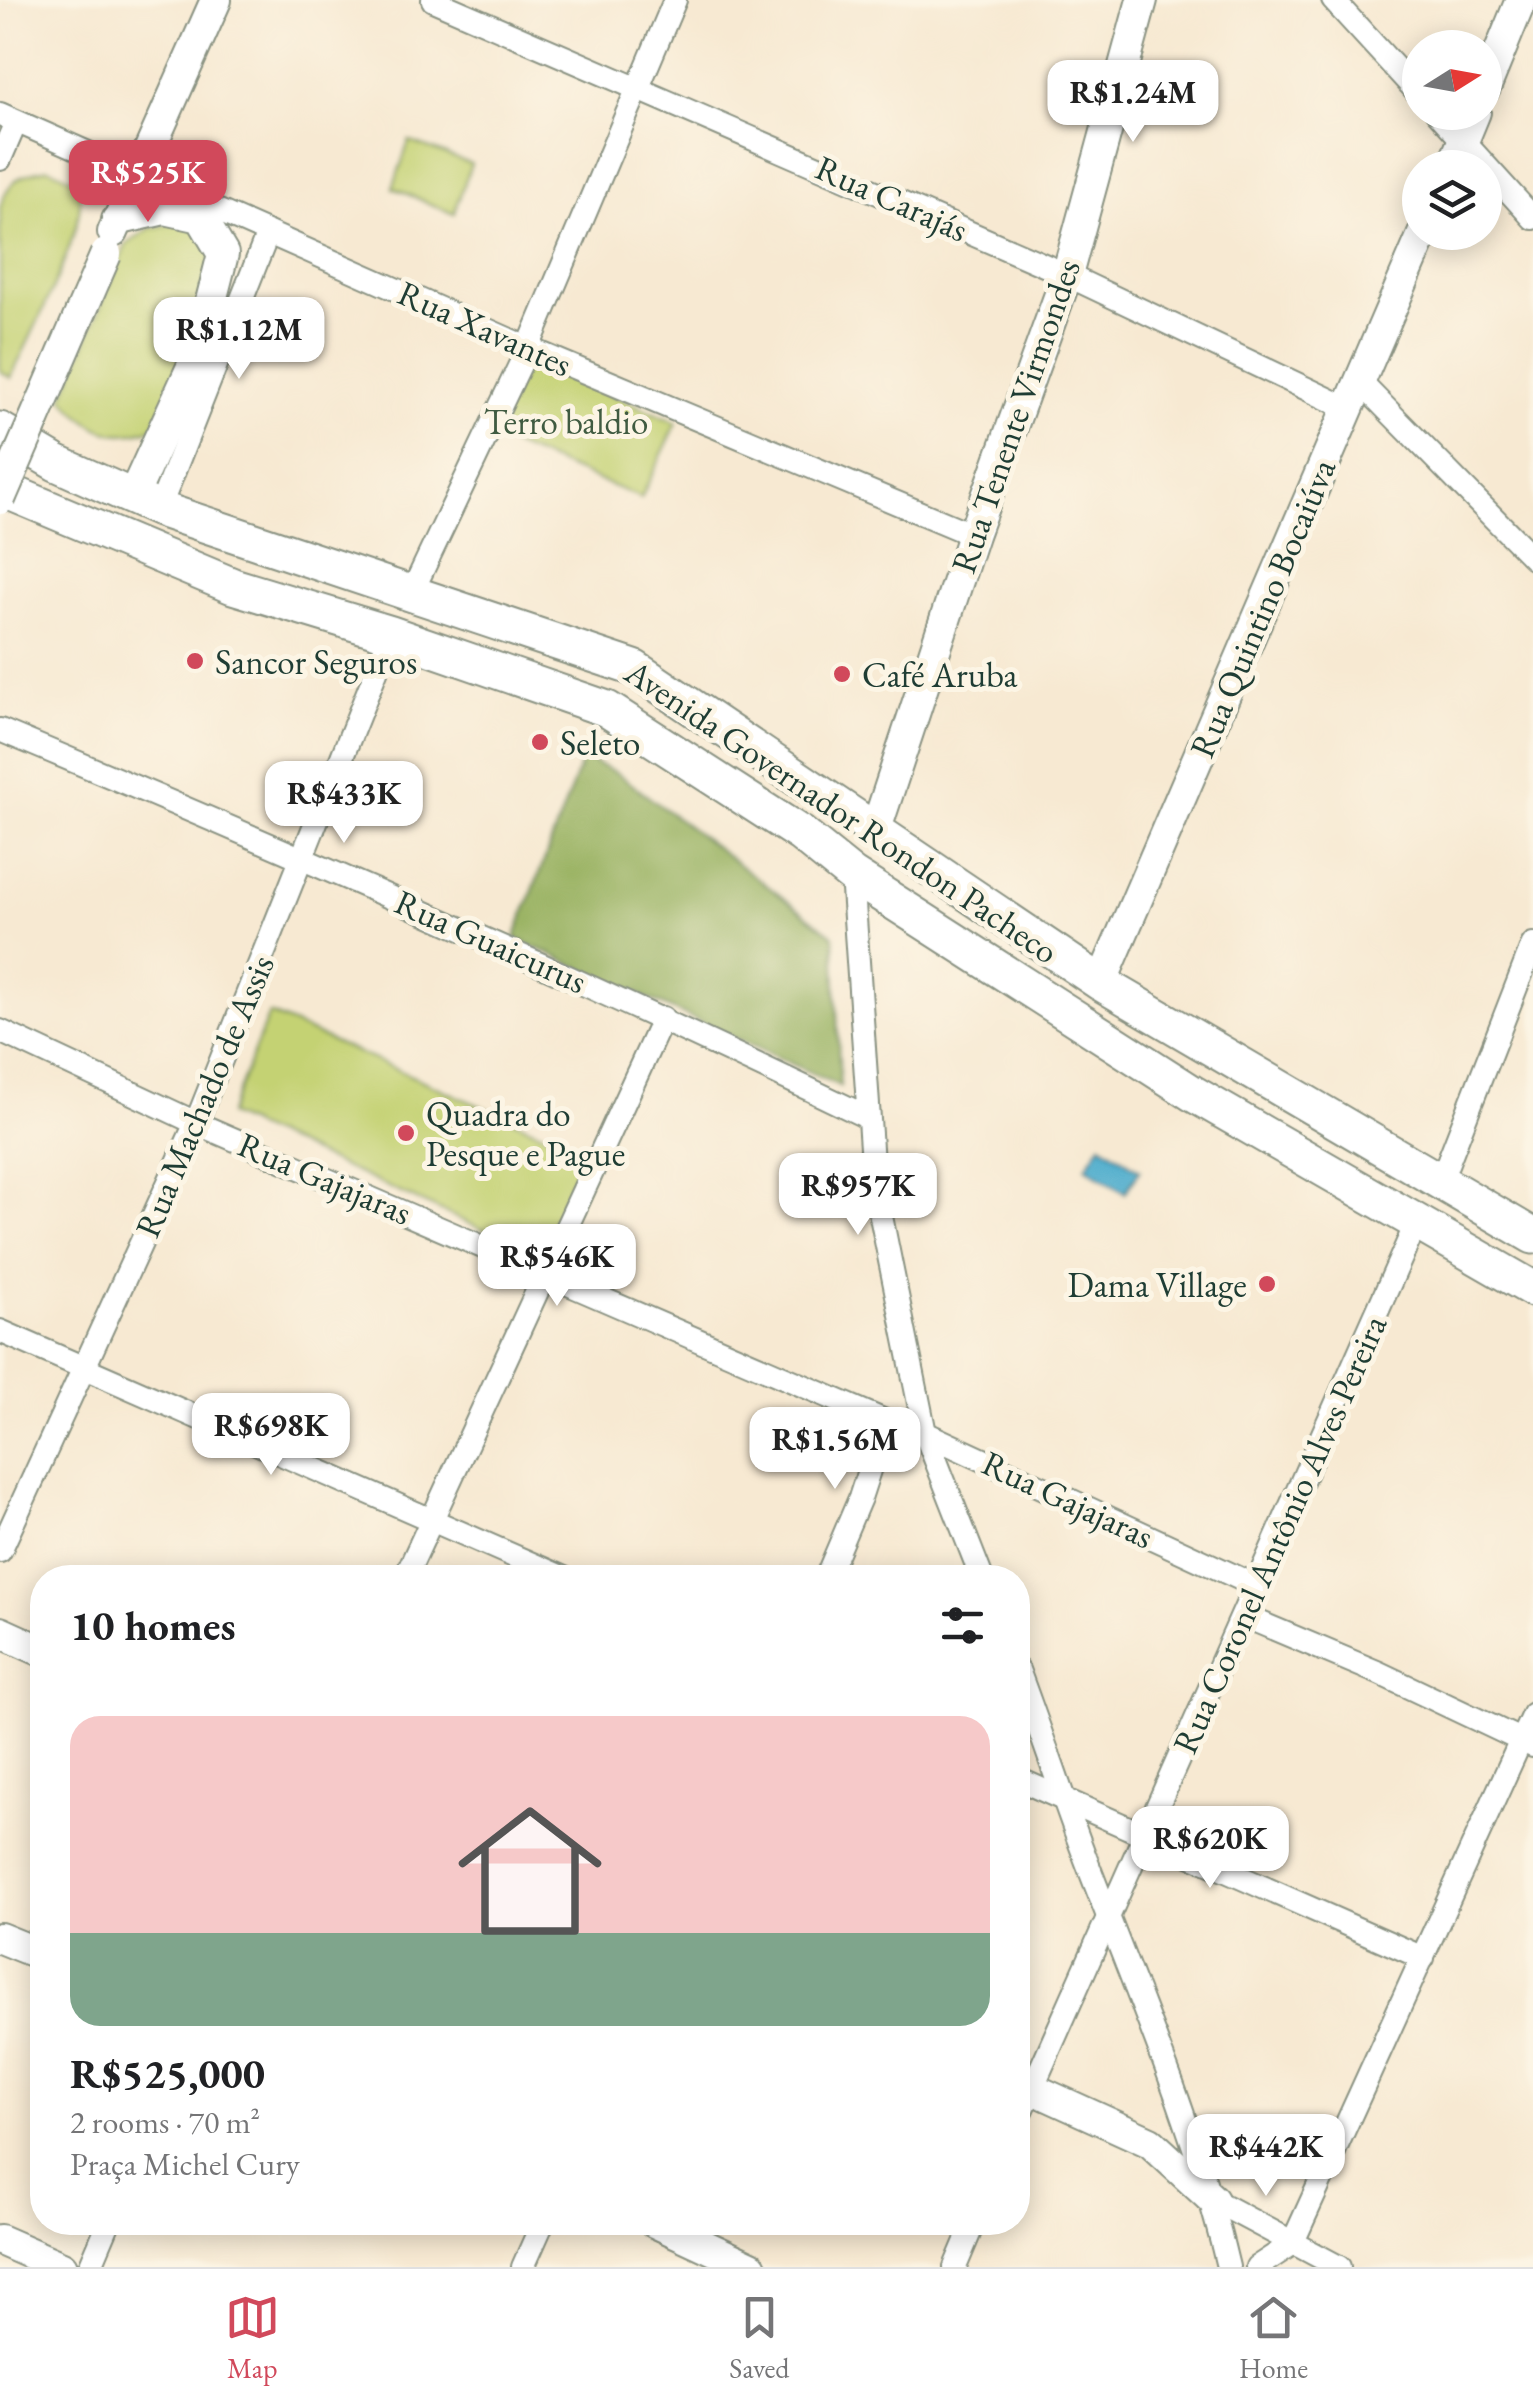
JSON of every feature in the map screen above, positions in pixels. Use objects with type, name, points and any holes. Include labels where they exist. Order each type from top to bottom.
[{"type":"main road","name":"Avenida Governador Rondon Pacheco","points":[[0,430],[146,504],[634,668],[1100,983],[1533,1236]]},
{"type":"main road","name":"Avenida Governador Rondon Pacheco","points":[[0,488],[233,586],[391,634],[575,696],[622,717],[801,834],[852,875],[1192,1093],[1533,1289]]},
{"type":"street","points":[[0,499],[136,175],[216,0]]},
{"type":"street","name":"Rua Carajás","points":[[433,0],[637,84],[1066,275],[1352,394]]},
{"type":"street","points":[[412,592],[528,348],[675,0]]},
{"type":"street","name":"Rua Tenente Virmondes","points":[[876,829],[973,535],[1066,275],[1142,0]]},
{"type":"street","points":[[1333,0],[1402,75]]},
{"type":"street","points":[[1502,46],[1521,0]]},
{"type":"street","points":[[0,158],[8,118]]},
{"type":"street","name":"Rua Xavantes","points":[[8,118],[528,348],[973,535]]},
{"type":"street","points":[[1502,192],[1533,218]]},
{"type":"street","points":[[117,220],[165,208],[202,216],[224,254],[197,356],[146,504]]},
{"type":"street","points":[[146,504],[268,233]]},
{"type":"street","name":"Rua Quintino Bocaiúva","points":[[1100,983],[1416,250]]},
{"type":"street","points":[[1352,394],[1533,558]]},
{"type":"street","name":"Rua Machado de Assis","points":[[0,1551],[196,1123],[391,634]]},
{"type":"street","name":"Rua Guaicurus","points":[[0,730],[304,857],[663,1018],[867,1117]]},
{"type":"street","points":[[852,875],[873,1177],[925,1433],[977,1565]]},
{"type":"street","points":[[1441,1180],[1533,944]]},
{"type":"street","points":[[412,1565],[663,1018]]},
{"type":"street","name":"Rua Gajajaras","points":[[0,1031],[196,1123],[885,1421],[925,1433],[1256,1586]]},
{"type":"street","name":"Rua Coronel Antônio Alves Pereira","points":[[1030,2073],[1108,1916],[1417,1222]]},
{"type":"street","points":[[0,1330],[536,1565]]},
{"type":"street","points":[[832,1565],[860,1498],[885,1421]]},
{"type":"street","points":[[1244,1616],[1379,1673],[1527,1743]]},
{"type":"street","points":[[0,1632],[30,1646]]},
{"type":"street","points":[[1030,1705],[1062,1798],[1176,2090],[1213,2200],[1228,2267]]},
{"type":"street","points":[[1257,2267],[1292,2244],[1527,1743],[1533,1714]]},
{"type":"street","points":[[1030,1784],[1423,1958]]},
{"type":"street","points":[[0,1938],[30,1950]]},
{"type":"street","points":[[1030,2088],[1150,2142],[1213,2200],[1338,2267]]},
{"type":"street","points":[[90,2267],[104,2235]]},
{"type":"street","points":[[524,2267],[538,2235]]},
{"type":"street","points":[[682,2235],[751,2267]]},
{"type":"street","points":[[954,2267],[968,2235]]},
{"type":"street","points":[[0,2240],[62,2267]]},
{"type":"green space","points":[[409,141],[471,164],[454,214],[393,188]]},
{"type":"green space","points":[[48,168],[74,181],[80,206],[67,255],[11,378],[0,371],[0,207],[7,190],[17,180]]},
{"type":"green space","points":[[177,223],[201,230],[217,254],[210,300],[153,428],[125,434],[103,430],[83,418],[63,398],[126,245],[150,228]]},
{"type":"green space","name":"Terro baldio","points":[[530,359],[677,423],[641,498],[493,437]]},
{"type":"green space","points":[[583,757],[617,773],[834,936],[840,1086],[515,938]]},
{"type":"green space","name":"Quadra do Pesque e Pague","points":[[269,1014],[584,1151],[539,1255],[228,1115]]},
{"type":"water","points":[[1101,1144],[1140,1170],[1125,1193],[1086,1167]]},
{"type":"place","name":"Sancor Seguros","points":[[195,661]]},
{"type":"place","name":"Café Aruba","points":[[842,674]]},
{"type":"place","name":"Seleto","points":[[540,742]]},
{"type":"place","name":"Quadra do Pesque e Pague","points":[[406,1133]]},
{"type":"place","name":"Dama Village","points":[[1267,1284]]}]
